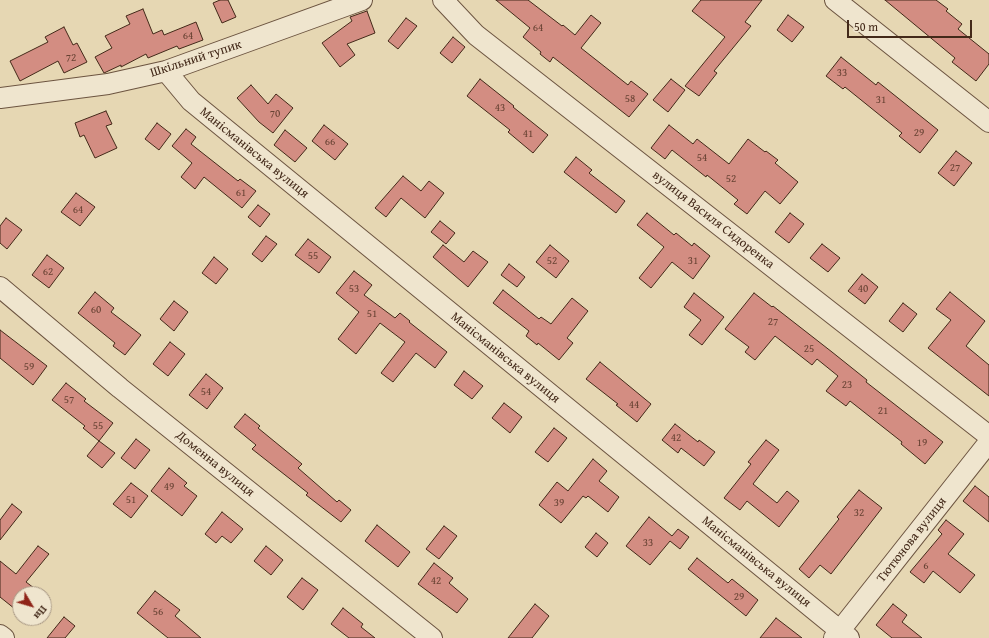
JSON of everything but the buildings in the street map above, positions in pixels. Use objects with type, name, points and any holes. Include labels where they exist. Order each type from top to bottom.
[{"type":"street","name":"Шкільний тупик","points":[[0,98],[108,84],[166,71],[362,0]]},
{"type":"street","name":"вулиця Василя Сидоренка","points":[[442,0],[476,35],[989,436]]},
{"type":"street","points":[[835,0],[989,122]]},
{"type":"street","name":"Манісманівська вулиця","points":[[166,71],[191,101],[841,636]]},
{"type":"street","name":"Доменна вулиця","points":[[0,288],[120,388],[432,638]]},
{"type":"street","name":"Тютюнова вулиця","points":[[841,636],[983,462],[989,442]]},
{"type":"street","points":[[0,634],[4,638]]}]
